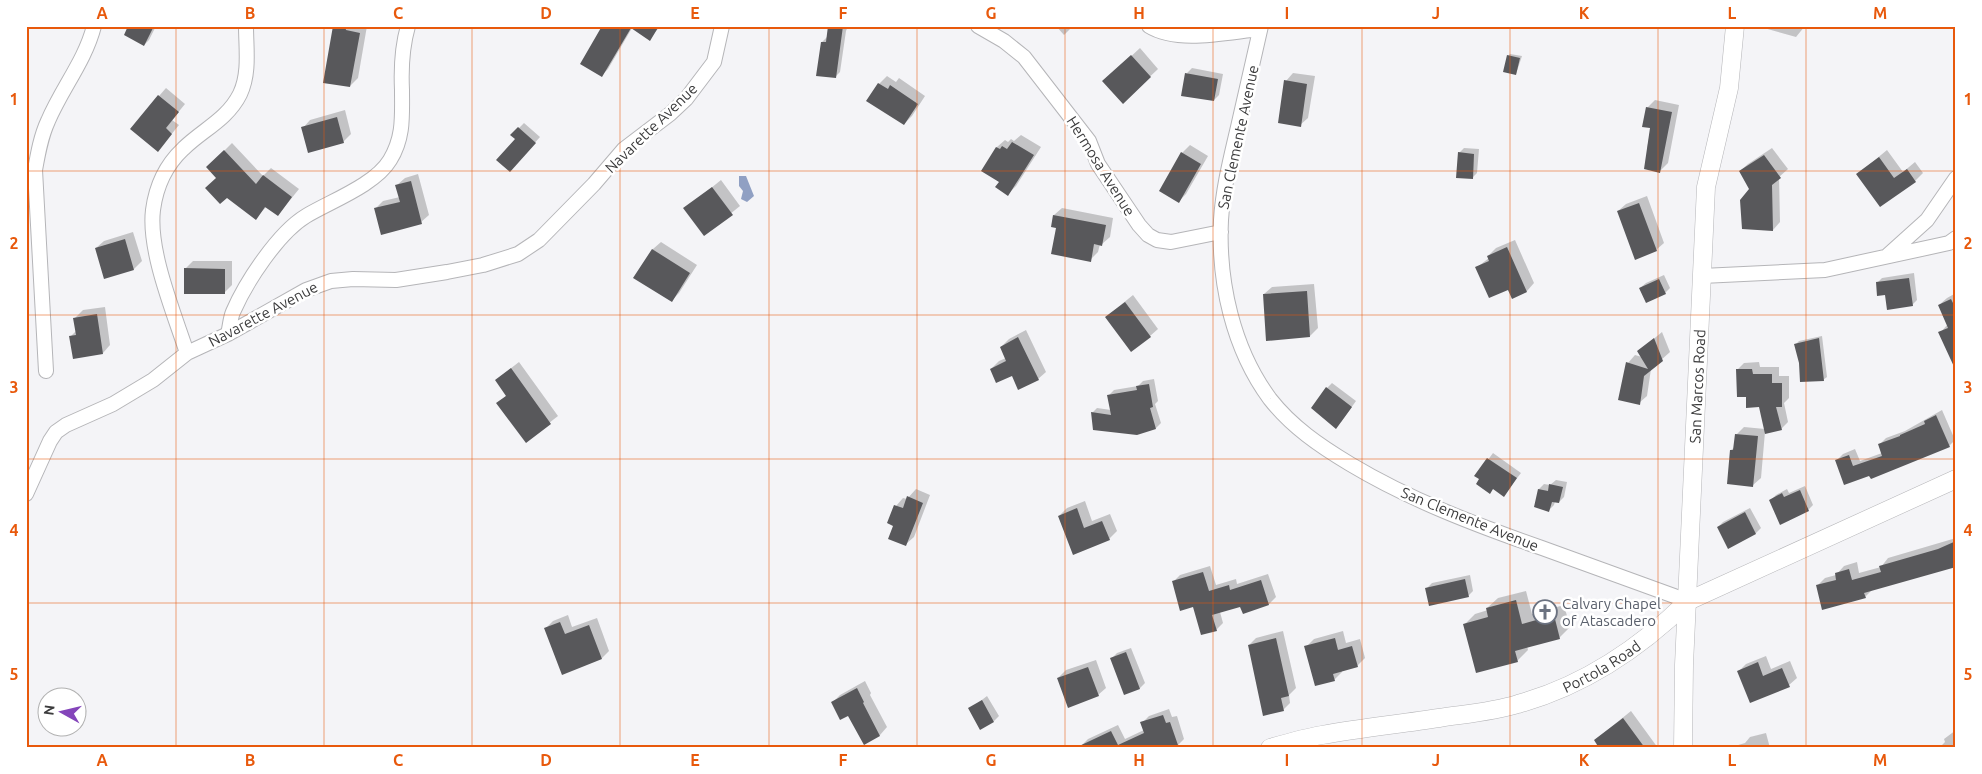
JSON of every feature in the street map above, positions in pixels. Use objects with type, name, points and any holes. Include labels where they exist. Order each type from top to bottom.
[{"type":"street","points":[[46,371],[35,170],[40,144],[48,120],[86,51],[94,26]]},
{"type":"street","points":[[187,353],[156,252],[152,231],[153,210],[157,190],[172,161],[184,148],[229,111],[240,93],[246,67],[246,26]]},
{"type":"street","points":[[228,334],[232,314],[245,289],[279,239],[304,217],[349,193],[378,173],[388,162],[396,148],[402,131],[402,54],[408,26]]},
{"type":"street","name":"Navarette Avenue","points":[[26,494],[50,440],[56,432],[124,398],[153,380],[187,353],[228,334],[306,290],[331,281],[353,279],[396,280],[484,265],[518,254],[539,240],[594,184],[624,149],[670,114],[686,99],[714,62],[722,26]]},
{"type":"street","name":"Hermosa Avenue","points":[[978,26],[1004,41],[1024,57],[1089,141],[1098,164],[1139,225],[1148,235],[1157,240],[1170,242],[1221,232]]},
{"type":"street","points":[[1149,26],[1170,35],[1193,35],[1261,28]]},
{"type":"street","name":"San Marcos Road","points":[[1683,748],[1684,665],[1706,187],[1729,88],[1735,26]]},
{"type":"street","name":"San Clemente Avenue","points":[[1261,28],[1224,191],[1221,232],[1222,265],[1236,334],[1256,376],[1271,400],[1283,414],[1311,439],[1372,477],[1429,506],[1688,600]]},
{"type":"street","points":[[1887,256],[1927,220],[1956,178]]},
{"type":"street","points":[[1702,276],[1824,270],[1949,243],[1956,238]]},
{"type":"street","name":"Portola Road","points":[[1270,748],[1321,735],[1486,712],[1550,694],[1580,681],[1612,663],[1664,624],[1688,600],[1956,478]]},
{"type":"water","points":[[739,176],[746,176],[754,196],[747,202],[741,199],[743,191],[739,186]]},
{"type":"building","points":[[128,26],[154,26],[144,46],[124,35]]},
{"type":"building","points":[[333,26],[345,26],[346,30],[360,33],[350,87],[323,83]]},
{"type":"building","points":[[602,26],[659,26],[650,41],[631,28],[602,77],[580,64]]},
{"type":"building","points":[[828,26],[843,26],[836,78],[816,76],[821,42],[826,42]]},
{"type":"building","points":[[1131,55],[1151,77],[1123,104],[1102,81]]},
{"type":"building","points":[[1507,55],[1520,58],[1516,75],[1503,72]]},
{"type":"building","points":[[1185,73],[1218,79],[1214,101],[1181,96]]},
{"type":"building","points":[[1284,80],[1307,84],[1301,127],[1278,123]]},
{"type":"building","points":[[878,83],[888,89],[890,85],[918,104],[904,125],[866,101]]},
{"type":"building","points":[[158,95],[179,112],[166,128],[172,134],[158,152],[130,129]]},
{"type":"building","points":[[1646,107],[1672,112],[1660,173],[1644,169],[1650,128],[1642,127]]},
{"type":"building","points":[[337,117],[344,143],[308,153],[301,127]]},
{"type":"building","points":[[518,127],[536,143],[510,172],[496,160],[515,139],[510,135]]},
{"type":"building","points":[[1012,142],[1034,155],[1008,196],[995,187],[999,182],[981,171],[996,147],[1000,149],[1002,146],[1007,149]]},
{"type":"building","points":[[224,150],[256,184],[263,175],[292,197],[278,216],[265,207],[256,220],[227,198],[220,204],[205,188],[216,178],[206,167]]},
{"type":"building","points":[[1181,152],[1201,164],[1179,203],[1159,191]]},
{"type":"building","points":[[1458,152],[1474,154],[1473,179],[1456,178]]},
{"type":"building","points":[[1764,155],[1781,178],[1772,185],[1773,231],[1742,229],[1740,200],[1749,189],[1739,171]]},
{"type":"building","points":[[1879,157],[1894,178],[1907,169],[1916,182],[1880,207],[1856,174]]},
{"type":"building","points":[[411,181],[422,224],[381,235],[374,208],[400,202],[395,185]]},
{"type":"building","points":[[712,187],[733,215],[704,236],[683,208]]},
{"type":"building","points":[[1639,203],[1657,251],[1635,260],[1617,211]]},
{"type":"building","points":[[1053,215],[1106,225],[1102,246],[1094,244],[1091,262],[1051,254],[1056,228],[1051,227]]},
{"type":"building","points":[[125,239],[134,270],[104,279],[95,248]]},
{"type":"building","points":[[1507,247],[1527,292],[1512,299],[1508,290],[1489,298],[1475,267],[1489,261],[1487,256]]},
{"type":"building","points":[[652,249],[690,273],[672,302],[633,278]]},
{"type":"building","points":[[184,268],[225,269],[225,294],[184,294]]},
{"type":"building","points":[[1909,278],[1913,306],[1887,310],[1885,295],[1877,296],[1876,282]]},
{"type":"building","points":[[1659,279],[1666,294],[1646,303],[1639,288]]},
{"type":"building","points":[[1307,291],[1310,337],[1266,341],[1263,294]]},
{"type":"building","points":[[1951,299],[1956,309],[1956,371],[1938,332],[1948,328],[1938,305]]},
{"type":"building","points":[[1125,302],[1151,337],[1131,352],[1105,317]]},
{"type":"building","points":[[97,314],[103,354],[73,359],[69,336],[76,335],[73,318]]},
{"type":"building","points":[[1018,337],[1039,380],[1018,390],[1012,376],[996,383],[990,369],[1006,361],[1000,347]]},
{"type":"building","points":[[1654,338],[1663,361],[1644,376],[1640,405],[1618,400],[1626,362],[1648,369],[1637,351]]},
{"type":"building","points":[[1819,338],[1824,381],[1800,382],[1799,363],[1794,344]]},
{"type":"building","points":[[511,368],[551,424],[526,443],[496,403],[506,396],[495,380]]},
{"type":"building","points":[[1736,369],[1752,369],[1753,374],[1772,374],[1772,383],[1782,383],[1782,407],[1776,407],[1782,430],[1765,434],[1759,407],[1746,408],[1746,397],[1737,397]]},
{"type":"building","points":[[1149,384],[1153,407],[1150,408],[1156,429],[1137,435],[1093,430],[1091,412],[1111,415],[1107,395],[1137,390],[1136,386]]},
{"type":"building","points":[[1326,387],[1352,407],[1336,429],[1311,408]]},
{"type":"building","points":[[1936,415],[1950,447],[1871,479],[1869,476],[1844,485],[1835,460],[1849,455],[1853,466],[1882,456],[1878,444],[1925,424],[1924,421]]},
{"type":"building","points":[[1735,434],[1758,436],[1753,487],[1727,484],[1730,450],[1733,450]]},
{"type":"building","points":[[1487,458],[1517,478],[1504,497],[1493,489],[1490,494],[1476,484],[1479,479],[1474,476]]},
{"type":"building","points":[[1549,484],[1563,487],[1559,503],[1552,502],[1549,512],[1534,507],[1538,489],[1548,491]]},
{"type":"building","points":[[1800,490],[1809,511],[1780,525],[1769,500],[1782,493],[1784,497]]},
{"type":"building","points":[[907,496],[923,503],[906,546],[888,539],[893,526],[887,523],[894,505],[903,508]]},
{"type":"building","points":[[1077,508],[1084,528],[1102,521],[1110,540],[1073,555],[1058,516]]},
{"type":"building","points":[[1745,512],[1756,534],[1728,549],[1717,527]]},
{"type":"building","points":[[1956,541],[1956,567],[1864,593],[1866,598],[1822,610],[1816,585],[1836,580],[1835,573],[1849,569],[1852,580],[1881,572],[1879,566],[1938,549]]},
{"type":"building","points":[[1203,572],[1209,591],[1229,585],[1230,590],[1261,580],[1269,605],[1243,614],[1240,607],[1212,615],[1217,631],[1201,635],[1193,607],[1180,611],[1172,581]]},
{"type":"building","points":[[1465,579],[1469,597],[1429,606],[1425,588]]},
{"type":"building","points":[[1516,600],[1522,624],[1554,615],[1560,639],[1515,651],[1518,662],[1476,673],[1463,624],[1488,617],[1486,608]]},
{"type":"building","points":[[560,622],[565,634],[589,625],[602,659],[562,675],[544,628]]},
{"type":"building","points":[[1276,638],[1289,696],[1281,698],[1284,711],[1263,716],[1248,645]]},
{"type":"building","points":[[1335,638],[1338,650],[1352,646],[1358,667],[1333,674],[1335,681],[1315,686],[1304,646]]},
{"type":"building","points":[[1126,652],[1140,689],[1124,695],[1110,658]]},
{"type":"building","points":[[1758,662],[1763,676],[1782,668],[1790,687],[1750,703],[1737,671]]},
{"type":"building","points":[[1088,667],[1099,696],[1068,708],[1057,678]]},
{"type":"building","points":[[857,688],[880,736],[864,745],[848,716],[840,720],[831,702]]},
{"type":"building","points":[[982,700],[994,722],[980,730],[968,708]]},
{"type":"building","points":[[1163,715],[1166,723],[1170,722],[1179,748],[1075,748],[1111,731],[1118,745],[1144,733],[1140,722]]},
{"type":"building","points":[[1623,718],[1645,748],[1599,748],[1594,740]]},
{"type":"place","name":"Calvary Chapel of Atascadero","points":[[1545,612]]}]
